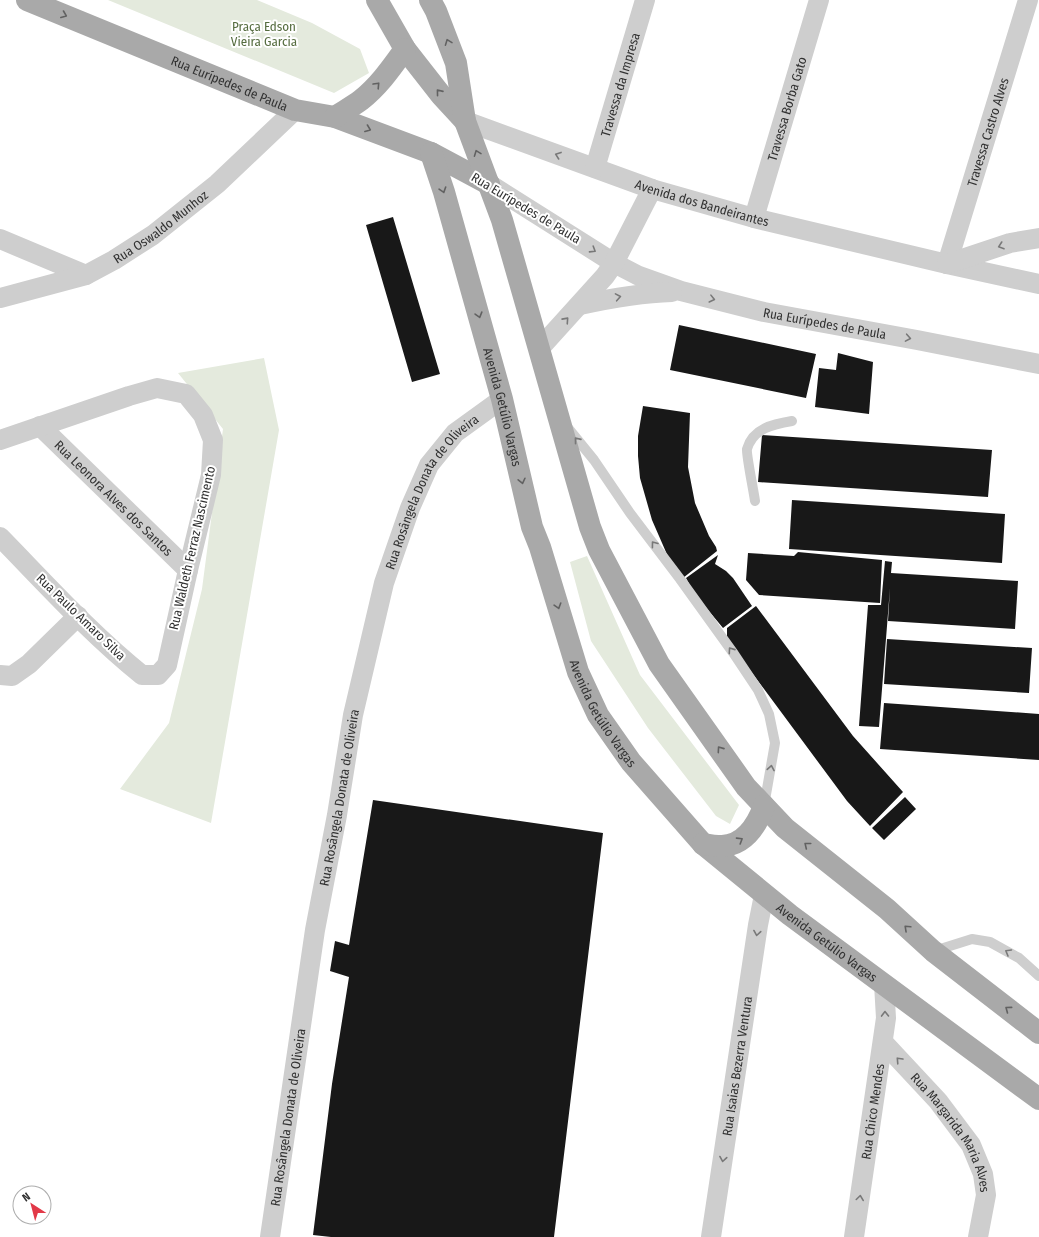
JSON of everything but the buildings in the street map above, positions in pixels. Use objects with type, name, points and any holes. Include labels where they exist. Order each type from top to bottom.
[{"type":"main road","name":"Rua Eurípedes de Paula","points":[[27,0],[295,110],[335,117],[431,153],[489,184]]},
{"type":"main road","points":[[377,0],[405,48],[441,95],[465,121]]},
{"type":"main road","points":[[430,0],[436,11],[456,63],[465,121],[502,220],[590,527],[599,550],[616,584],[659,664],[746,787],[785,828],[887,909],[933,952],[1039,1033]]},
{"type":"main road","points":[[335,117],[361,100],[373,89],[384,77],[405,48]]},
{"type":"main road","name":"Avenida Getúlio Vargas","points":[[431,153],[444,192],[502,399],[532,527],[540,547],[578,672],[598,715],[631,762],[703,844],[790,916],[1039,1100]]},
{"type":"main road","points":[[703,844],[722,846],[735,843],[748,835],[758,822],[764,806]]},
{"type":"street","name":"Travessa da Impresa","points":[[594,168],[645,0]]},
{"type":"street","name":"Travessa Borba Gato","points":[[754,218],[819,0]]},
{"type":"street","name":"Travessa Castro Alves","points":[[947,264],[1028,0]]},
{"type":"street","name":"Rua Oswaldo Munhoz","points":[[0,298],[86,275],[114,260],[153,235],[217,184],[295,110]]},
{"type":"street","name":"Avenida dos Bandeirantes","points":[[465,121],[652,189],[754,218],[947,264],[1039,284]]},
{"type":"street","name":"Rua Eurípedes de Paula","points":[[489,184],[614,263],[639,276],[681,291],[764,312],[1039,364]]},
{"type":"street","points":[[539,349],[605,276],[614,263],[652,189]]},
{"type":"street","points":[[0,238],[86,275]]},
{"type":"street","points":[[947,264],[1010,243],[1039,238]]},
{"type":"street","points":[[580,305],[647,293],[681,291]]},
{"type":"street","name":"Rua Waldeth Ferraz Nascimento","points":[[0,440],[129,396],[157,388],[186,394],[203,415],[214,440],[211,475],[166,665]]},
{"type":"street","name":"Rua Rosângela Donata de Oliveira","points":[[270,1237],[315,930],[337,815],[353,715],[384,583],[410,508],[429,465],[455,433],[502,399]]},
{"type":"street","name":"Rua Leonora Alves dos Santos","points":[[40,426],[188,570]]},
{"type":"street","name":"Rua Paulo Amaro Silva","points":[[0,537],[78,616],[142,676],[158,675],[166,665]]},
{"type":"street","points":[[0,675],[12,676],[29,664],[78,616]]},
{"type":"street","name":"Rua Isaias Bezerra Ventura","points":[[711,1237],[758,925],[764,895]]},
{"type":"street","name":"Rua Chico Mendes","points":[[854,1237],[886,1018],[884,984]]},
{"type":"street","name":"Rua Margarida Maria Alves","points":[[883,1042],[938,1101],[970,1145],[983,1174],[986,1195],[978,1237]]},
{"type":"lane","points":[[559,417],[594,460],[630,513],[680,579],[758,690],[770,714],[775,743],[764,806]]},
{"type":"lane","points":[[755,501],[747,449],[755,434],[774,424],[792,421]]},
{"type":"lane","points":[[933,952],[972,939],[990,942],[1018,958],[1039,976]]},
{"type":"green space","name":"Praça Edson Vieira Garcia","points":[[108,0],[257,0],[312,23],[360,49],[369,73],[334,93]]},
{"type":"green space","points":[[264,358],[279,430],[211,823],[120,789],[169,723],[202,589],[223,429],[178,373]]},
{"type":"green space","points":[[587,556],[640,675],[739,805],[730,824],[716,816],[648,728],[591,641],[570,562]]}]
